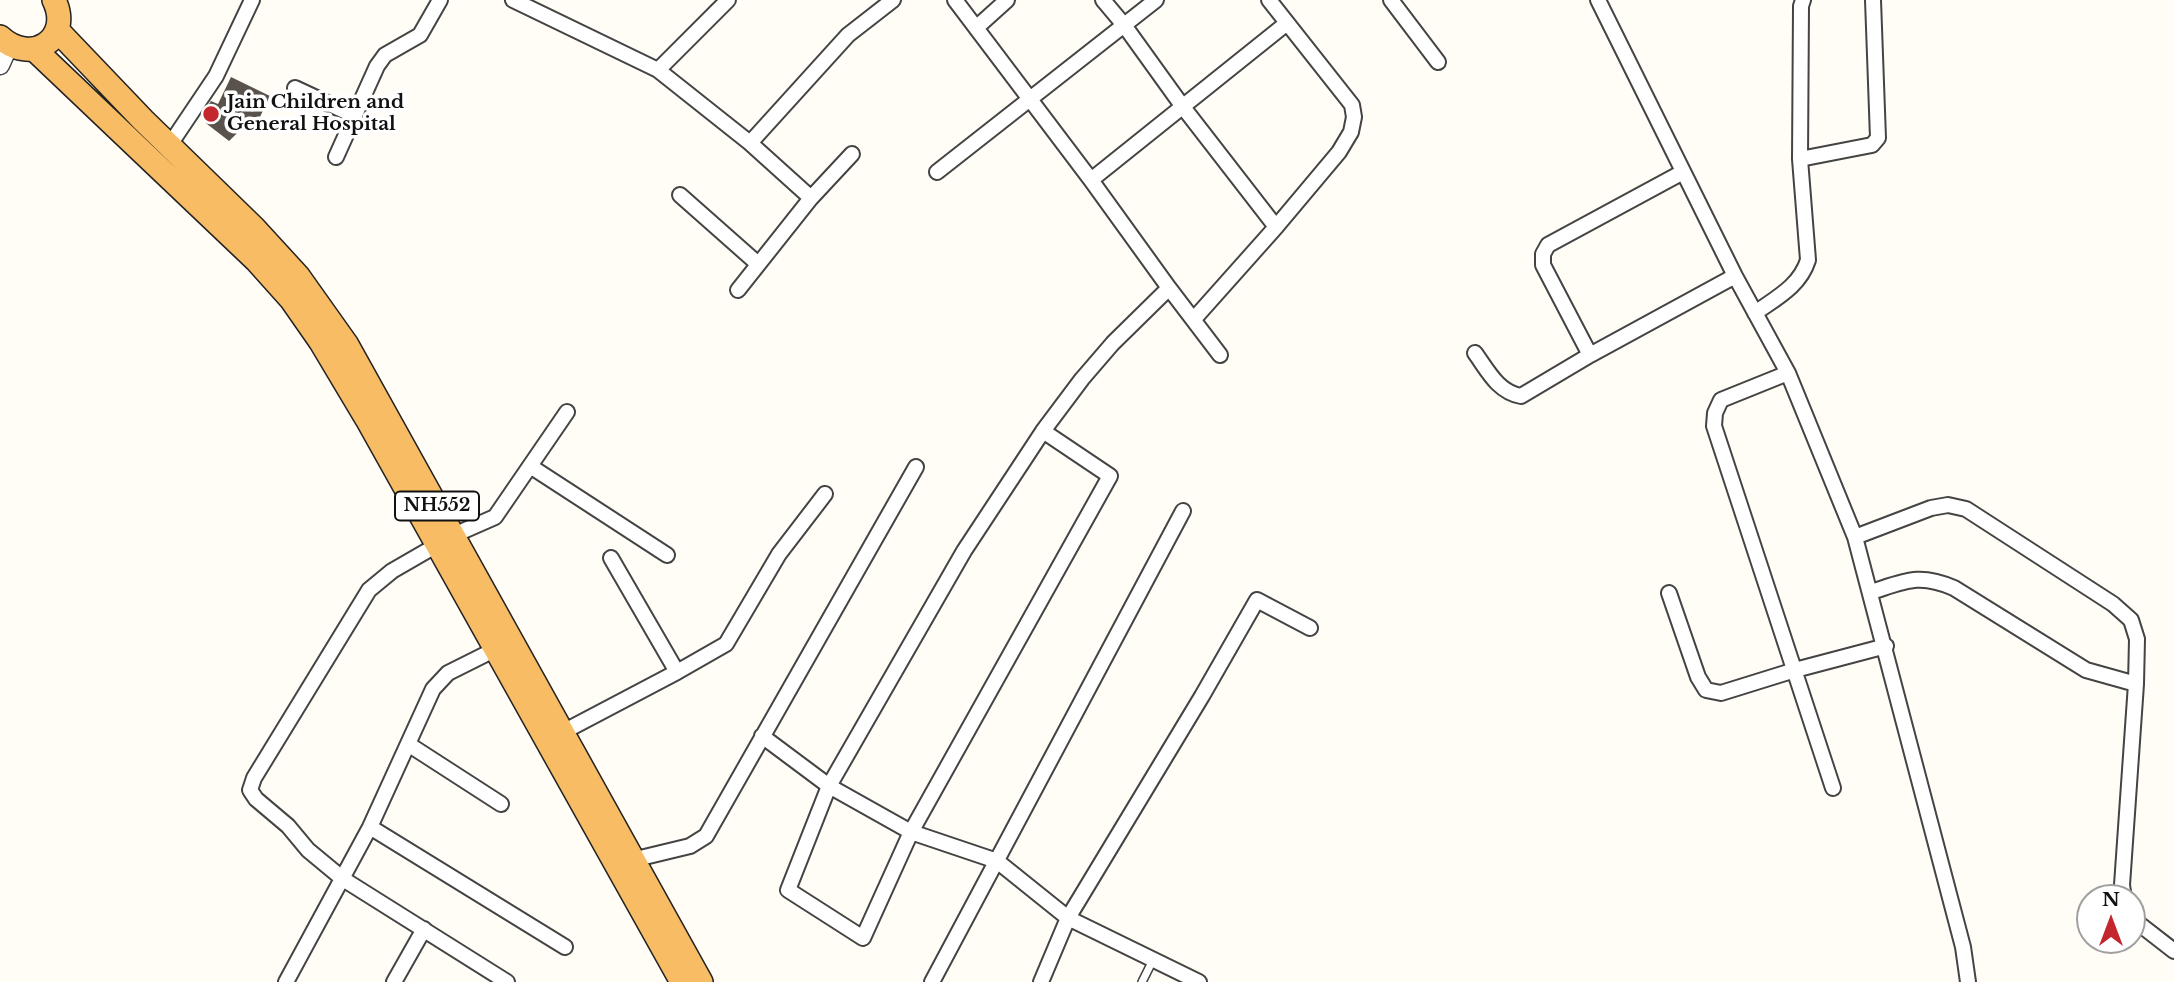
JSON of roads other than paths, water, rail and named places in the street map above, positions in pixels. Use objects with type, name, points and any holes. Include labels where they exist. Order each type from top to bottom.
[{"type":"highway","points":[[3,49],[34,49],[51,39],[57,30],[59,11],[54,0]]},
{"type":"highway","name":"NH552","points":[[57,30],[169,146],[254,228],[298,276],[347,345],[446,540],[496,649],[682,982]]},
{"type":"highway","name":"NH552","points":[[34,49],[231,236],[291,299],[446,540],[562,732],[701,982]]},
{"type":"street","points":[[169,146],[216,76],[252,0]]},
{"type":"street","points":[[336,157],[377,66],[385,55],[420,35],[440,0]]},
{"type":"street","points":[[513,0],[658,70],[750,143],[811,198]]},
{"type":"street","points":[[658,70],[728,0]]},
{"type":"street","points":[[750,143],[848,35],[893,0]]},
{"type":"street","points":[[955,0],[1220,355]]},
{"type":"street","points":[[976,27],[1007,0]]},
{"type":"street","points":[[1103,0],[1276,227]]},
{"type":"street","points":[[937,172],[1156,0]]},
{"type":"street","points":[[1194,319],[1339,152],[1351,132],[1354,117],[1352,105],[1269,0]]},
{"type":"street","points":[[1391,0],[1438,62]]},
{"type":"street","points":[[1598,0],[1735,276],[1788,373],[1855,537],[1886,646],[1963,947],[1968,982]]},
{"type":"street","points":[[1755,313],[1795,284],[1803,275],[1808,260],[1800,159],[1803,0]]},
{"type":"street","points":[[1800,159],[1872,145],[1878,138],[1873,0]]},
{"type":"street","points":[[1091,180],[1287,23]]},
{"type":"street","points":[[295,88],[355,117]]},
{"type":"street","points":[[737,290],[811,198],[852,154]]},
{"type":"street","points":[[1590,355],[1543,265],[1543,254],[1548,245],[1683,172]]},
{"type":"street","points":[[680,195],[758,264]]},
{"type":"street","points":[[1475,353],[1502,389],[1521,396],[1735,276]]},
{"type":"street","points":[[1042,431],[1110,477],[911,832],[863,938],[788,890],[830,786],[964,551],[1042,431],[1113,343],[1169,288]]},
{"type":"street","points":[[1788,373],[1721,400],[1715,413],[1714,426],[1833,788]]},
{"type":"street","points":[[499,980],[343,879],[308,850],[288,826],[256,799],[250,790],[268,755],[369,590],[392,571],[446,540],[495,517],[567,412]]},
{"type":"street","points":[[530,466],[667,555]]},
{"type":"street","points":[[632,860],[690,846],[706,836],[916,467]]},
{"type":"street","points":[[562,732],[726,644],[779,554],[825,494]]},
{"type":"street","points":[[1855,537],[1931,508],[1948,505],[1966,509],[2113,604],[2131,620],[2137,639],[2137,684],[2122,884]]},
{"type":"street","points":[[932,982],[1183,511]]},
{"type":"street","points":[[611,558],[677,672]]},
{"type":"street","points":[[1871,592],[1912,580],[1934,580],[1954,589],[2086,670],[2137,684]]},
{"type":"street","points":[[1669,593],[1698,677],[1706,690],[1721,693],[1886,646]]},
{"type":"street","points":[[1041,982],[1068,918],[1257,600],[1310,628]]},
{"type":"street","points":[[286,982],[370,827],[433,689],[448,673],[496,649]]},
{"type":"street","points":[[762,736],[830,786],[911,832],[997,861],[1068,918],[1199,982]]},
{"type":"street","points":[[408,744],[501,804]]},
{"type":"street","points":[[370,827],[565,947]]},
{"type":"street","points":[[394,982],[424,929]]},
{"type":"street","points":[[2146,929],[2174,951]]},
{"type":"lane","points":[[1142,982],[1153,960]]},
{"type":"place","name":"Jain Children and General Hospital","points":[[211,114]]}]
